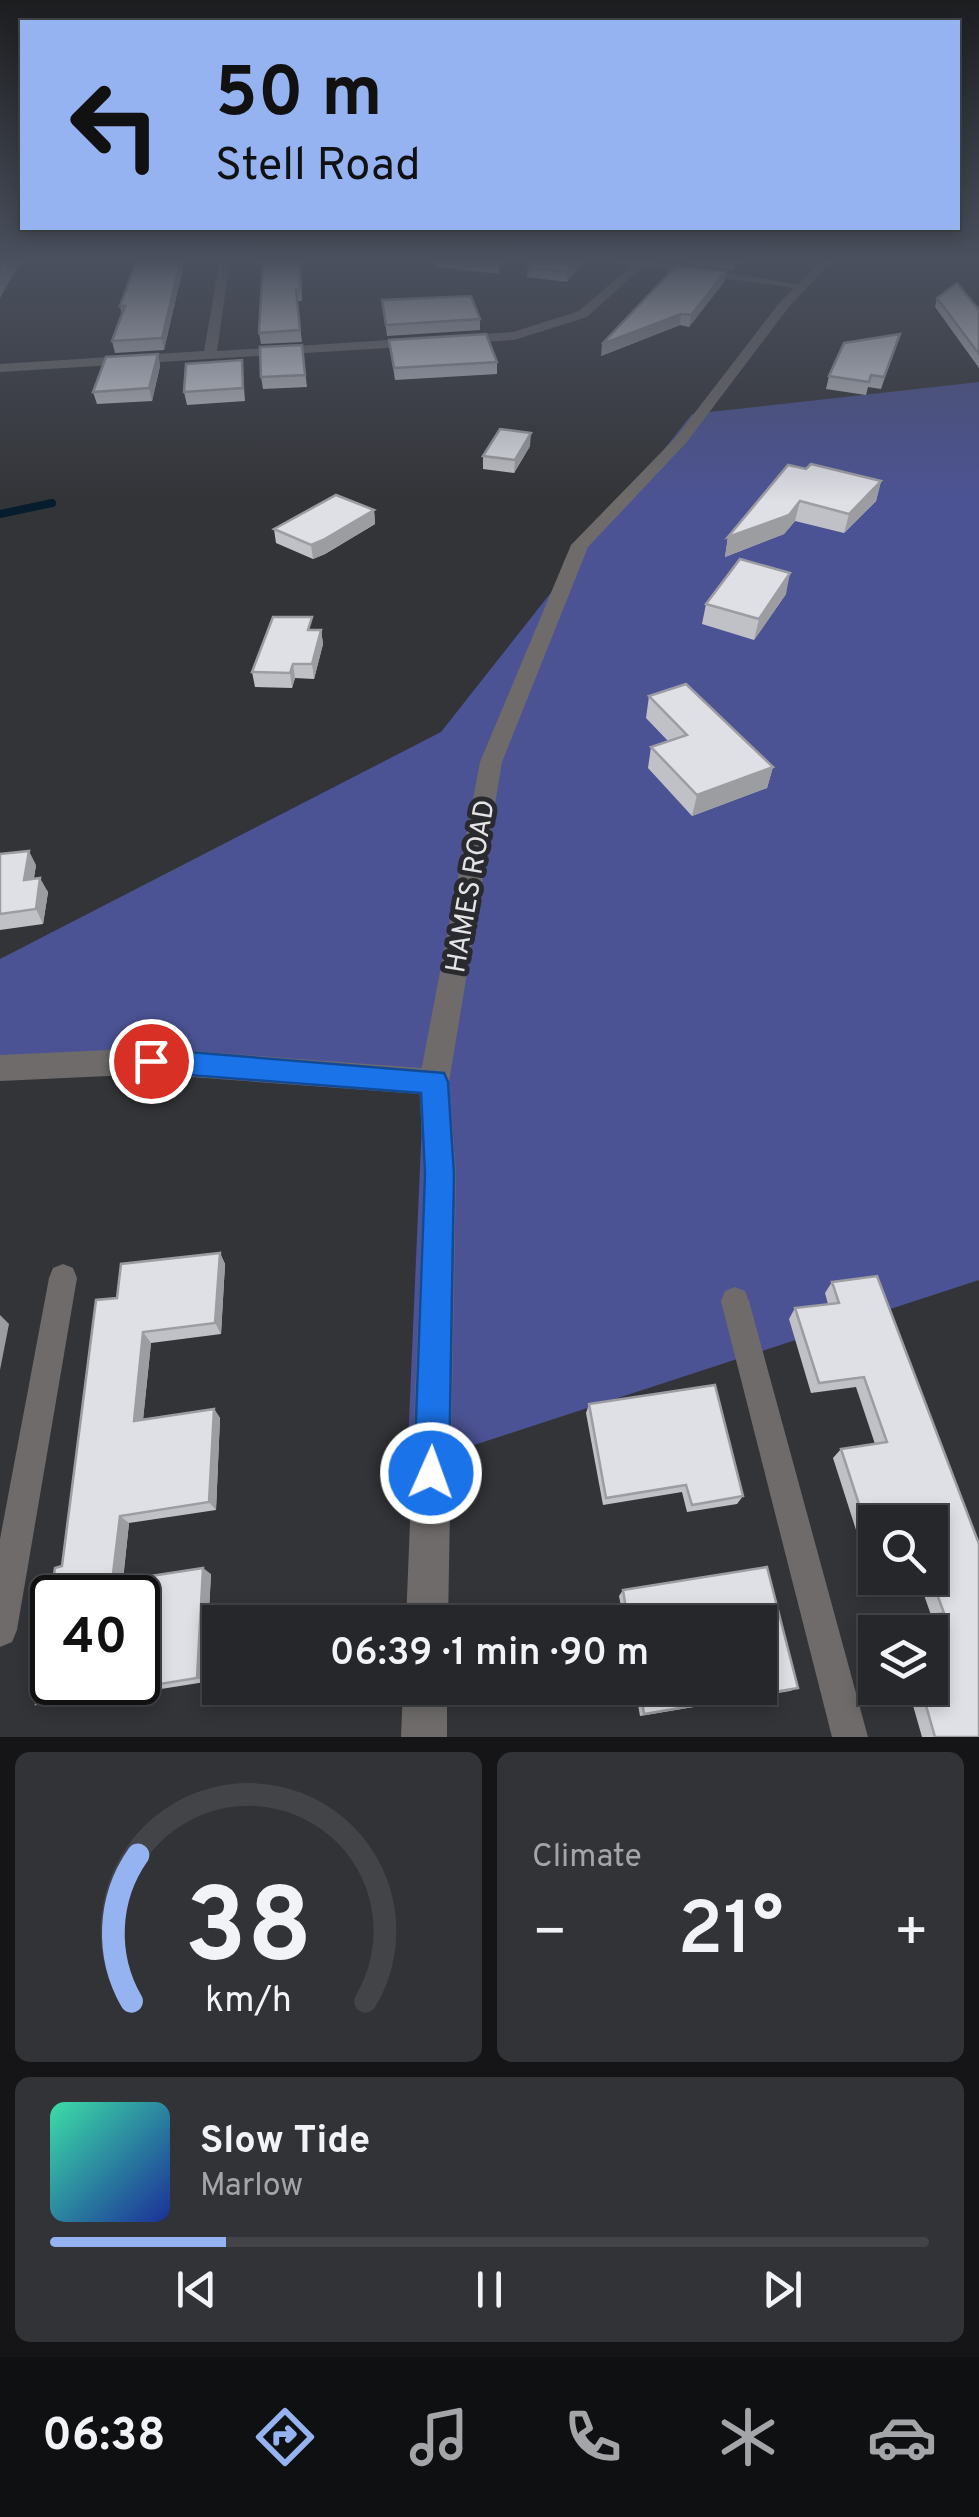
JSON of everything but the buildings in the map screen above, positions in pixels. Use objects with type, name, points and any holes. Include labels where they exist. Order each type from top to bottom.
[{"type":"street","points":[[210,356],[212,340]]},
{"type":"street","points":[[0,368],[480,340]]},
{"type":"street","name":"HAMES ROAD","points":[[427,1605],[440,1174],[434,1082],[491,762],[580,545],[681,440],[760,340]]},
{"type":"street","points":[[0,1068],[151,1061],[434,1082]]},
{"type":"street","points":[[424,1737],[425,1705]]},
{"type":"lane","points":[[0,1630],[63,1278]]},
{"type":"lane","points":[[735,1301],[850,1737]]},
{"type":"shaded area","points":[[979,382],[979,1280],[407,1467],[424,1075],[0,1063],[0,959],[441,732],[692,414]]},
{"type":"waterway","points":[[0,514],[52,503]]},
{"type":"route","points":[[151,1061],[434,1082],[440,1174],[431,1473]]}]
